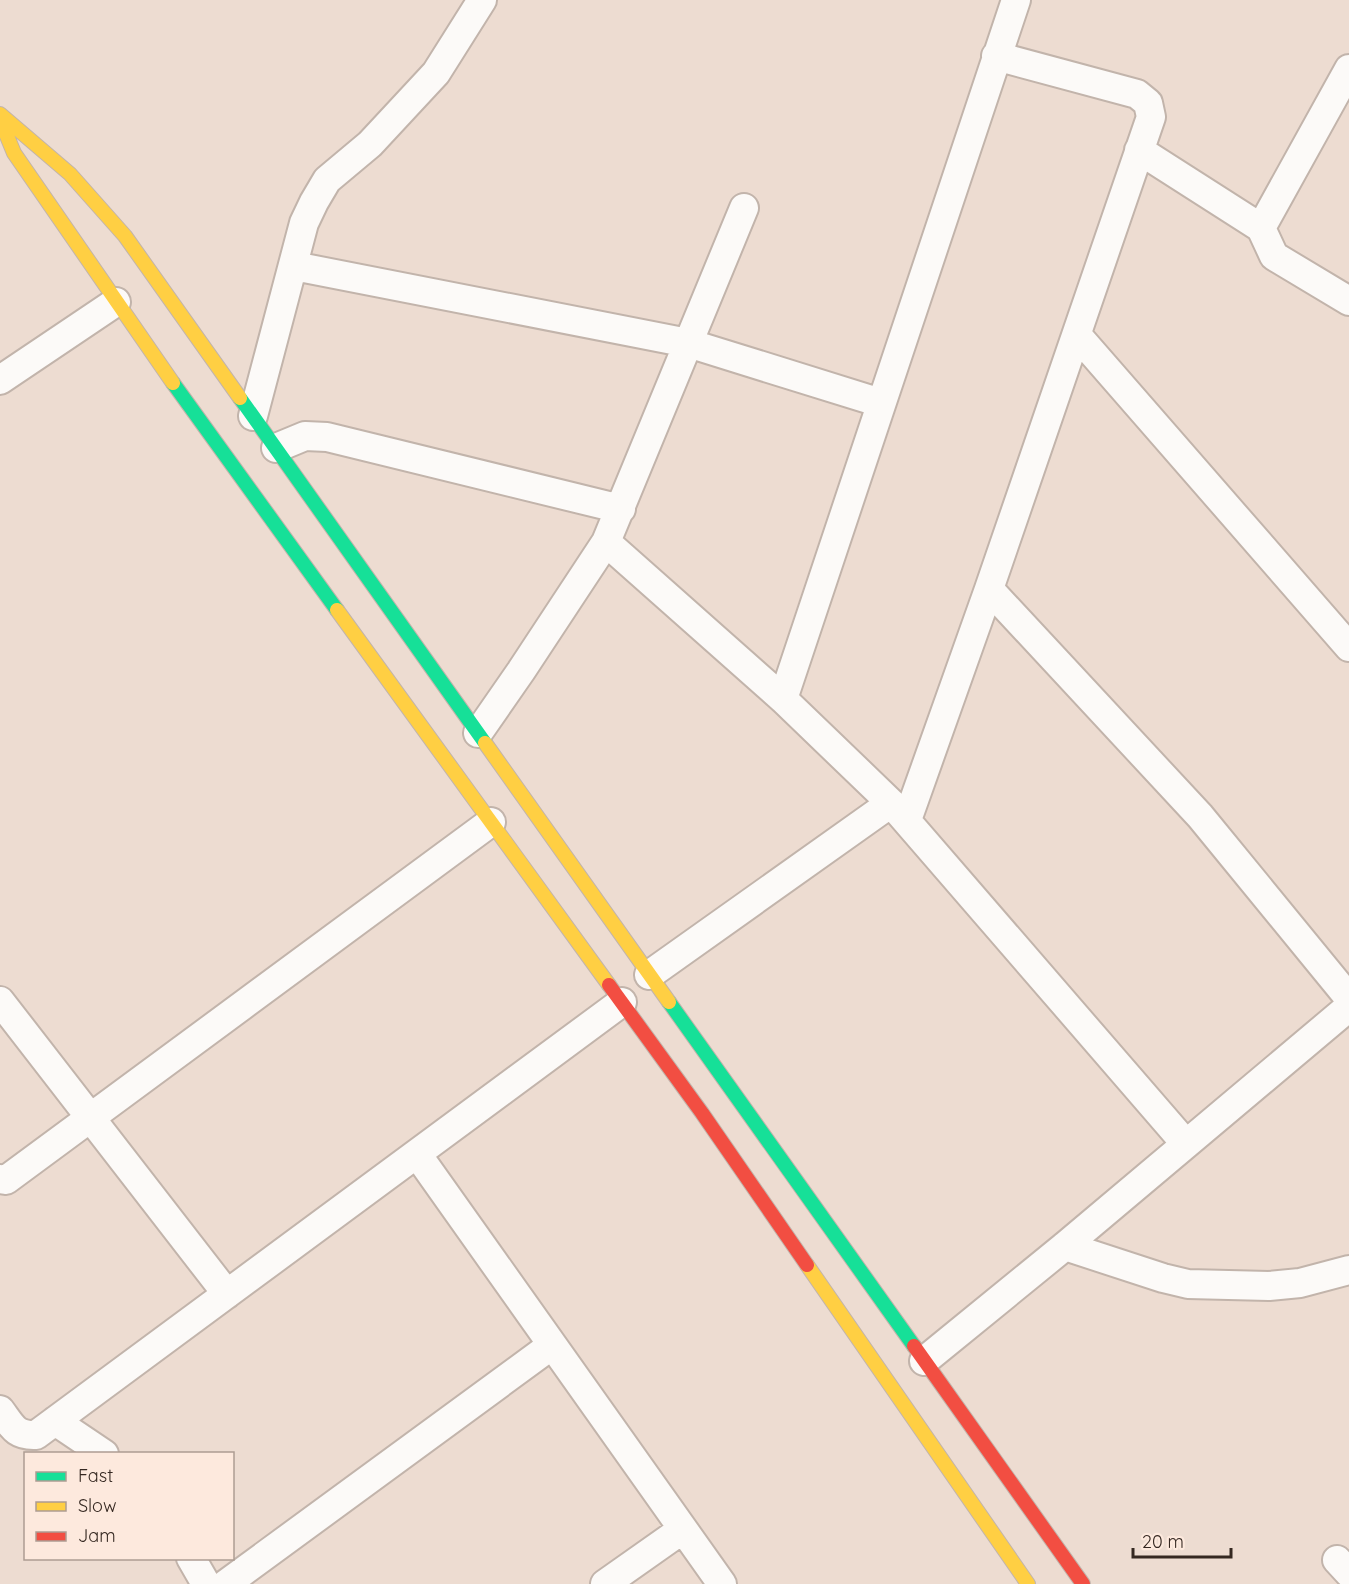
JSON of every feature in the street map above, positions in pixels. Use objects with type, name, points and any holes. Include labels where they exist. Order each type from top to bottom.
[{"type":"street","points":[[253,416],[304,223],[314,202],[327,180],[370,144],[436,73],[482,0]]},
{"type":"street","points":[[783,699],[1016,0]]},
{"type":"street","points":[[649,975],[899,811],[989,588],[1151,117],[1148,103],[1137,94],[996,56]]},
{"type":"street","points":[[1261,228],[1349,69]]},
{"type":"street","points":[[0,114],[70,174],[125,236],[1083,1584]]},
{"type":"street","points":[[0,119],[7,159],[116,302],[702,1113],[1028,1584]]},
{"type":"street","points":[[1139,150],[1261,228],[1274,256],[1349,302]]},
{"type":"street","points":[[478,733],[522,671],[606,542],[744,208]]},
{"type":"street","points":[[294,266],[688,343],[881,403]]},
{"type":"street","points":[[0,380],[116,302]]},
{"type":"street","points":[[1077,335],[1349,647]]},
{"type":"street","points":[[276,448],[305,436],[327,437],[621,509]]},
{"type":"street","points":[[606,542],[783,699],[899,811],[1186,1144]]},
{"type":"street","points":[[989,588],[1200,816],[1349,998]]},
{"type":"street","points":[[0,1179],[6,1180],[491,822]]},
{"type":"street","points":[[0,1001],[227,1294]]},
{"type":"street","points":[[0,1410],[16,1431],[25,1435],[36,1435],[622,1002]]},
{"type":"street","points":[[924,1361],[1065,1246],[1349,1007]]},
{"type":"street","points":[[417,1154],[722,1584]]},
{"type":"street","points":[[1065,1246],[1162,1278],[1188,1284],[1269,1286],[1300,1283],[1349,1270]]},
{"type":"street","points":[[226,1584],[552,1345]]},
{"type":"street","points":[[55,1421],[101,1452]]},
{"type":"street","points":[[605,1584],[683,1529]]},
{"type":"street","points":[[192,1560],[206,1584]]},
{"type":"traffic: fast","points":[[173,383],[337,610]]},
{"type":"traffic: fast","points":[[240,398],[485,743]]},
{"type":"traffic: fast","points":[[669,1002],[914,1346]]},
{"type":"traffic: slow","points":[[0,114],[70,174],[125,236],[240,398]]},
{"type":"traffic: slow","points":[[0,119],[14,153],[173,383]]},
{"type":"traffic: slow","points":[[337,610],[609,985]]},
{"type":"traffic: slow","points":[[485,743],[669,1002]]},
{"type":"traffic: slow","points":[[807,1265],[1028,1584]]},
{"type":"traffic: jam","points":[[609,985],[702,1113],[807,1265]]},
{"type":"traffic: jam","points":[[914,1346],[1083,1584]]}]
